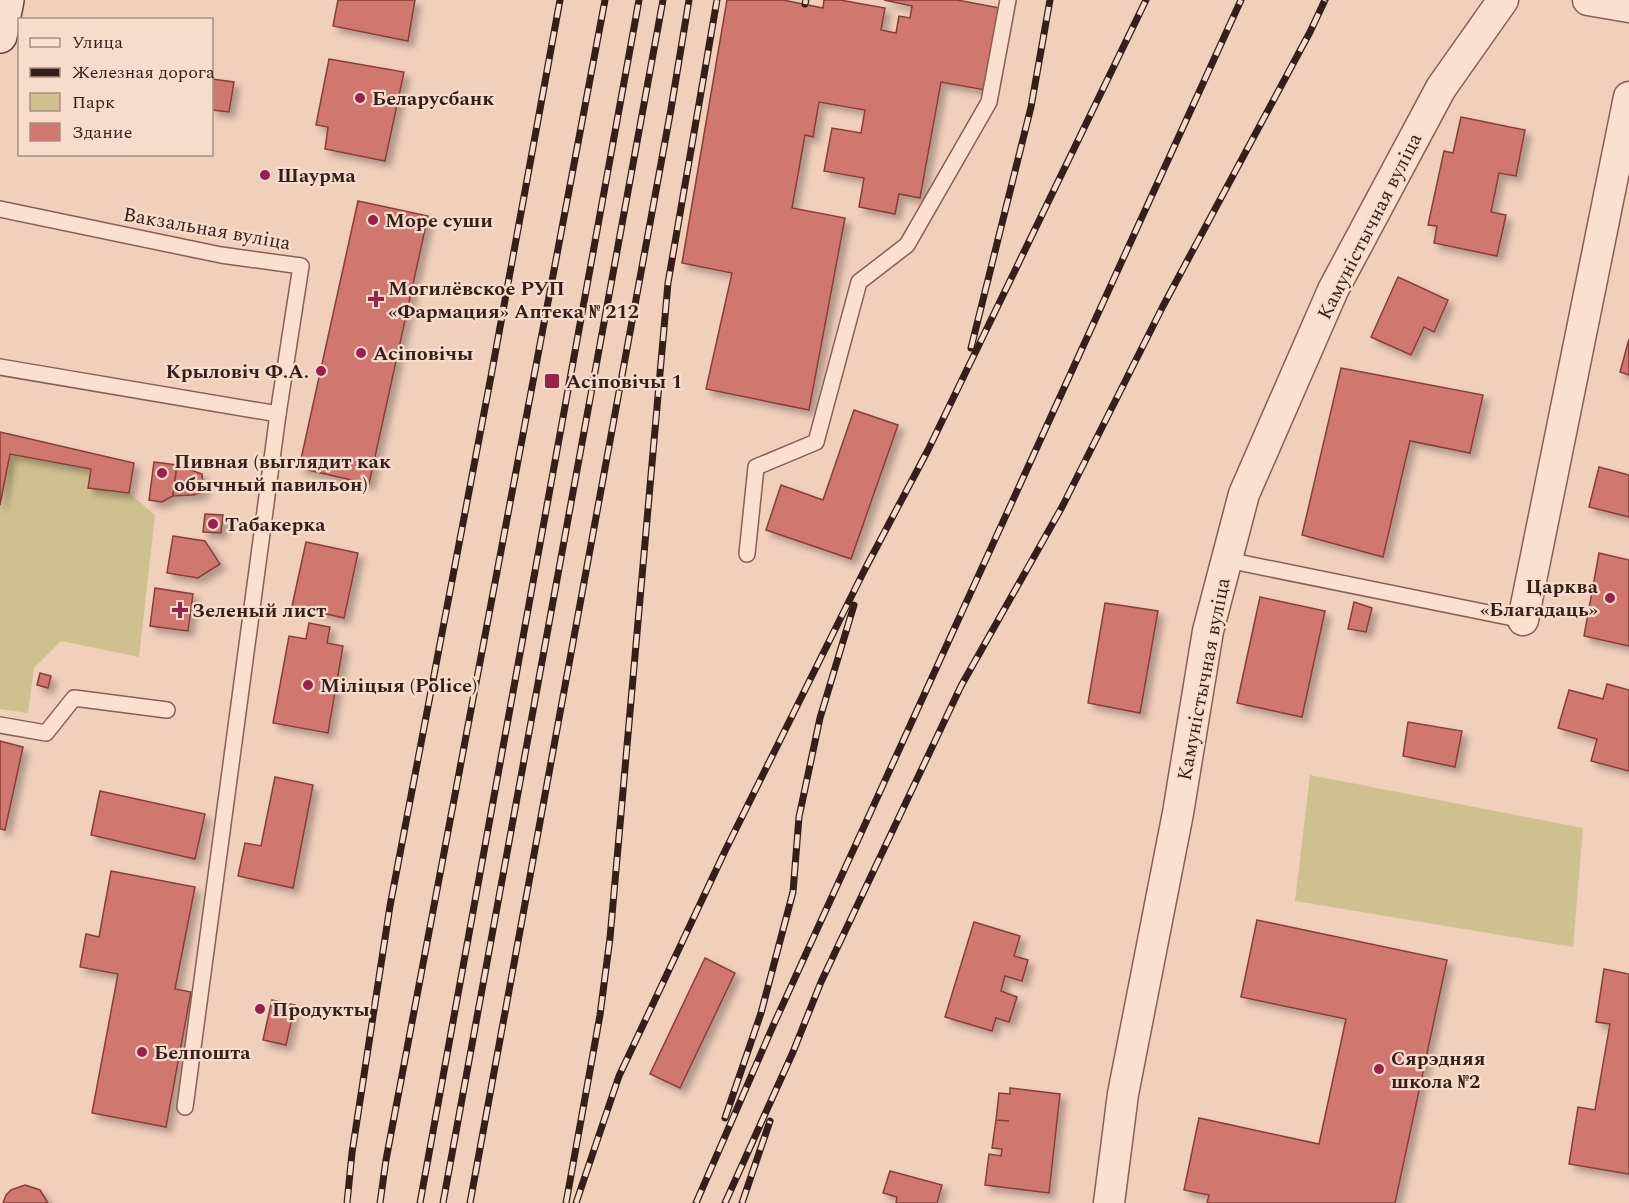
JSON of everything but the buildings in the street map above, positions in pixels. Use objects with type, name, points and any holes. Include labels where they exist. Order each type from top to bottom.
[{"type":"street","points":[[0,36],[7,0]]},
{"type":"street","name":"Камуністычная вуліца","points":[[1109,1203],[1123,1094],[1178,813],[1208,631],[1244,494],[1333,290],[1441,88],[1503,0]]},
{"type":"street","points":[[1588,0],[1629,7]]},
{"type":"street","points":[[1523,620],[1629,97]]},
{"type":"lane","points":[[747,554],[756,467],[816,442],[859,282],[907,245],[989,102],[1008,0]]},
{"type":"lane","name":"Вакзальная вуліца","points":[[0,209],[222,255],[301,266],[279,414]]},
{"type":"lane","points":[[0,367],[279,414],[185,1107]]},
{"type":"lane","points":[[1227,560],[1523,620]]},
{"type":"lane","points":[[0,725],[46,733],[74,698],[167,710]]},
{"type":"green space","points":[[10,454],[91,469],[88,488],[129,493],[155,515],[139,657],[61,641],[34,668],[28,713],[0,709],[0,505]]},
{"type":"green space","points":[[1310,775],[1583,828],[1573,947],[1295,901]]},
{"type":"railway","points":[[347,1203],[352,1153],[390,906],[560,0]]},
{"type":"railway","points":[[380,1203],[386,1160],[605,0]]},
{"type":"railway","points":[[420,1203],[639,0]]},
{"type":"railway","points":[[443,1203],[663,0]]},
{"type":"railway","points":[[470,1203],[671,109],[689,0]]},
{"type":"railway","points":[[566,1203],[600,1015],[610,938],[668,283],[717,0]]},
{"type":"railway","points":[[805,4],[806,0]]},
{"type":"railway","points":[[971,348],[1031,107],[1050,0]]},
{"type":"railway","points":[[576,1203],[619,1076],[725,851],[865,569],[928,450],[1146,0]]},
{"type":"railway","points":[[696,1203],[773,1026],[1241,0]]},
{"type":"railway","points":[[725,1203],[793,1052],[821,982],[961,686],[1062,507],[1163,306],[1325,0]]},
{"type":"railway","points":[[725,1118],[761,1013],[793,892],[799,817],[820,718],[854,605]]},
{"type":"railway","points":[[742,1203],[770,1121]]},
{"type":"place","name":"Беларусбанк","points":[[360,98]]},
{"type":"place","name":"Шаурма","points":[[265,175]]},
{"type":"place","name":"Море суши","points":[[373,220]]},
{"type":"place","name":"Могилёвское РУП «Фармация» Аптека № 212","points":[[376,299]]},
{"type":"place","name":"Асіповічы","points":[[361,353]]},
{"type":"place","name":"Крыловіч Ф.А.","points":[[321,371]]},
{"type":"place","name":"Асіповічы 1","points":[[552,381]]},
{"type":"place","name":"Пивная (выглядит как обычный павильон)","points":[[162,473]]},
{"type":"place","name":"Табакерка","points":[[213,524]]},
{"type":"place","name":"Царква «Благадаць»","points":[[1610,598]]},
{"type":"place","name":"Зеленый лист","points":[[180,610]]},
{"type":"place","name":"Міліцыя (Police)","points":[[308,685]]},
{"type":"place","name":"Продукты","points":[[260,1009]]},
{"type":"place","name":"Белпошта","points":[[142,1052]]},
{"type":"place","name":"Сярэдняя школа №2","points":[[1379,1069]]}]
